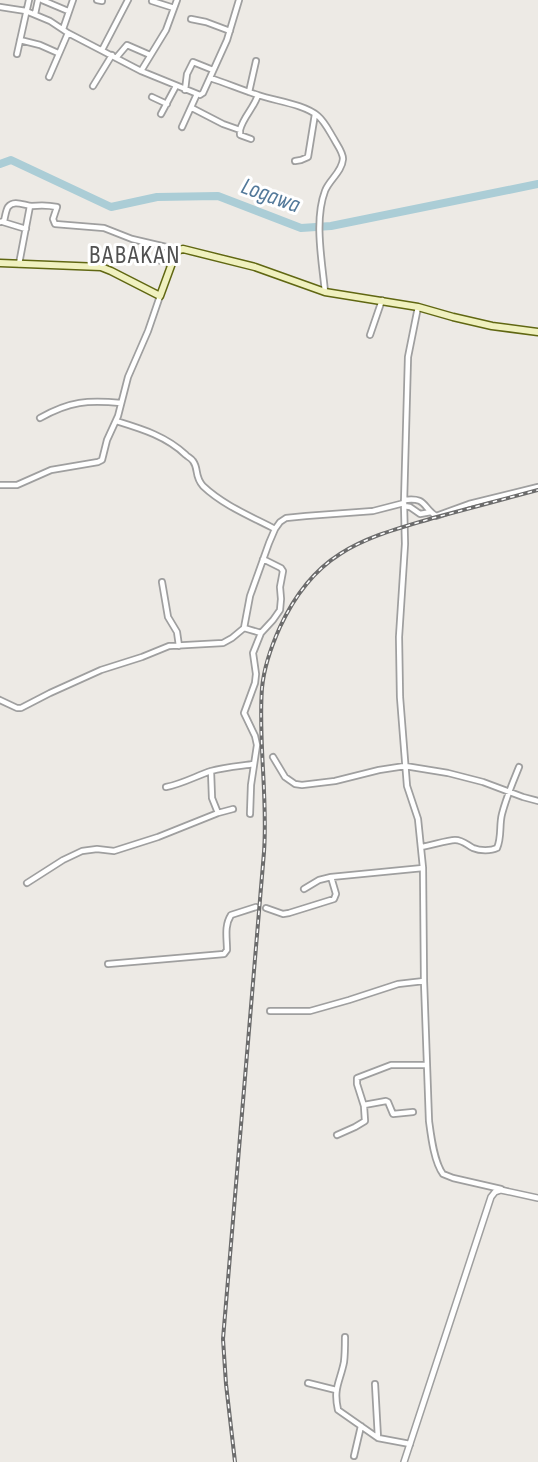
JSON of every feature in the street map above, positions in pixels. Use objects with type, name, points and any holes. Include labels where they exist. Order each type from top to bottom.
[{"type":"main road","points":[[0,263],[101,267],[160,296],[175,255],[178,250],[183,249],[255,267],[325,292],[382,300],[492,326],[538,332]]},
{"type":"street","points":[[16,54],[29,0]]},
{"type":"street","points":[[35,15],[40,0],[68,11]]},
{"type":"street","points":[[63,29],[73,0]]},
{"type":"street","points":[[102,50],[128,0]]},
{"type":"street","points":[[141,71],[166,30],[177,0]]},
{"type":"street","points":[[0,7],[26,11],[50,21],[68,33],[141,71],[201,95],[230,31],[239,0]]},
{"type":"street","points":[[152,1],[174,8]]},
{"type":"street","points":[[192,19],[230,31]]},
{"type":"street","points":[[49,77],[68,33]]},
{"type":"street","points":[[20,40],[58,53]]},
{"type":"street","points":[[93,86],[114,57],[126,45],[150,55]]},
{"type":"street","points":[[249,92],[256,61]]},
{"type":"street","points":[[185,90],[187,74],[193,62],[213,70]]},
{"type":"street","points":[[210,78],[315,114],[323,120],[339,148],[343,159],[326,189],[321,214],[320,236],[325,292]]},
{"type":"street","points":[[161,114],[176,86]]},
{"type":"street","points":[[182,127],[196,94]]},
{"type":"street","points":[[251,139],[240,135],[240,130],[258,95]]},
{"type":"street","points":[[152,97],[167,104]]},
{"type":"street","points":[[192,108],[222,124],[240,130]]},
{"type":"street","points":[[295,161],[308,157],[315,114]]},
{"type":"street","points":[[26,229],[2,222],[10,205],[15,203],[57,207],[53,219],[55,224],[104,228],[178,250]]},
{"type":"street","points":[[19,264],[30,206]]},
{"type":"street","points":[[155,259],[171,264]]},
{"type":"street","points":[[0,484],[21,484],[45,471],[100,461],[116,421],[128,377],[160,296]]},
{"type":"street","points":[[370,335],[382,300]]},
{"type":"street","points":[[417,307],[408,357],[405,544],[399,637],[405,766],[408,793],[418,819],[423,868],[429,1122],[441,1172],[447,1176],[538,1198]]},
{"type":"street","points":[[40,418],[64,406],[79,402],[121,403]]},
{"type":"street","points":[[116,421],[143,429],[177,447],[194,462],[197,479],[204,486],[227,504],[275,529]]},
{"type":"street","points":[[0,700],[21,708],[101,670],[169,646],[224,643],[232,638],[244,628],[247,608],[275,529],[280,522],[288,518],[373,511],[411,499],[422,501],[436,516],[469,504],[538,487]]},
{"type":"street","points":[[404,503],[420,514],[431,512]]},
{"type":"street","points":[[250,814],[256,740],[244,712],[255,683],[254,653],[261,633],[280,610],[283,571],[282,568],[263,559]]},
{"type":"street","points":[[162,582],[168,617],[177,632],[179,646]]},
{"type":"street","points":[[244,628],[261,633]]},
{"type":"street","points":[[273,757],[285,777],[295,784],[335,782],[379,770],[405,766],[462,776],[538,801]]},
{"type":"street","points":[[166,787],[211,771],[254,764]]},
{"type":"street","points":[[421,847],[455,840],[478,849],[495,849],[499,846],[501,818],[519,767]]},
{"type":"street","points":[[211,771],[212,798],[218,813]]},
{"type":"street","points":[[27,882],[82,851],[97,849],[114,851],[233,809]]},
{"type":"street","points":[[304,889],[319,880],[331,877],[423,868]]},
{"type":"street","points":[[266,908],[283,914],[334,899],[336,894],[331,877]]},
{"type":"street","points":[[108,964],[224,954],[227,922],[231,915],[256,907]]},
{"type":"street","points":[[270,1011],[310,1011],[398,984],[424,981]]},
{"type":"street","points":[[337,1135],[363,1123],[365,1118],[357,1078],[391,1065],[428,1065]]},
{"type":"street","points":[[364,1105],[386,1101],[393,1114],[413,1113]]},
{"type":"street","points":[[404,1462],[489,1200],[495,1192],[501,1190]]},
{"type":"street","points":[[345,1337],[345,1360],[335,1398],[338,1410],[378,1438],[410,1444]]},
{"type":"street","points":[[308,1383],[336,1390]]},
{"type":"street","points":[[375,1384],[378,1438]]},
{"type":"street","points":[[354,1456],[361,1426]]},
{"type":"waterway","name":"Logawa","points":[[0,164],[11,160],[111,207],[157,197],[218,196],[301,228],[331,226],[538,184]]},
{"type":"railway","points":[[235,1462],[223,1339],[264,852],[265,811],[261,708],[263,680],[268,657],[291,606],[313,577],[340,554],[373,537],[396,529],[538,490]]},
{"type":"district","name":"BABAKAN","points":[[135,254]]}]
